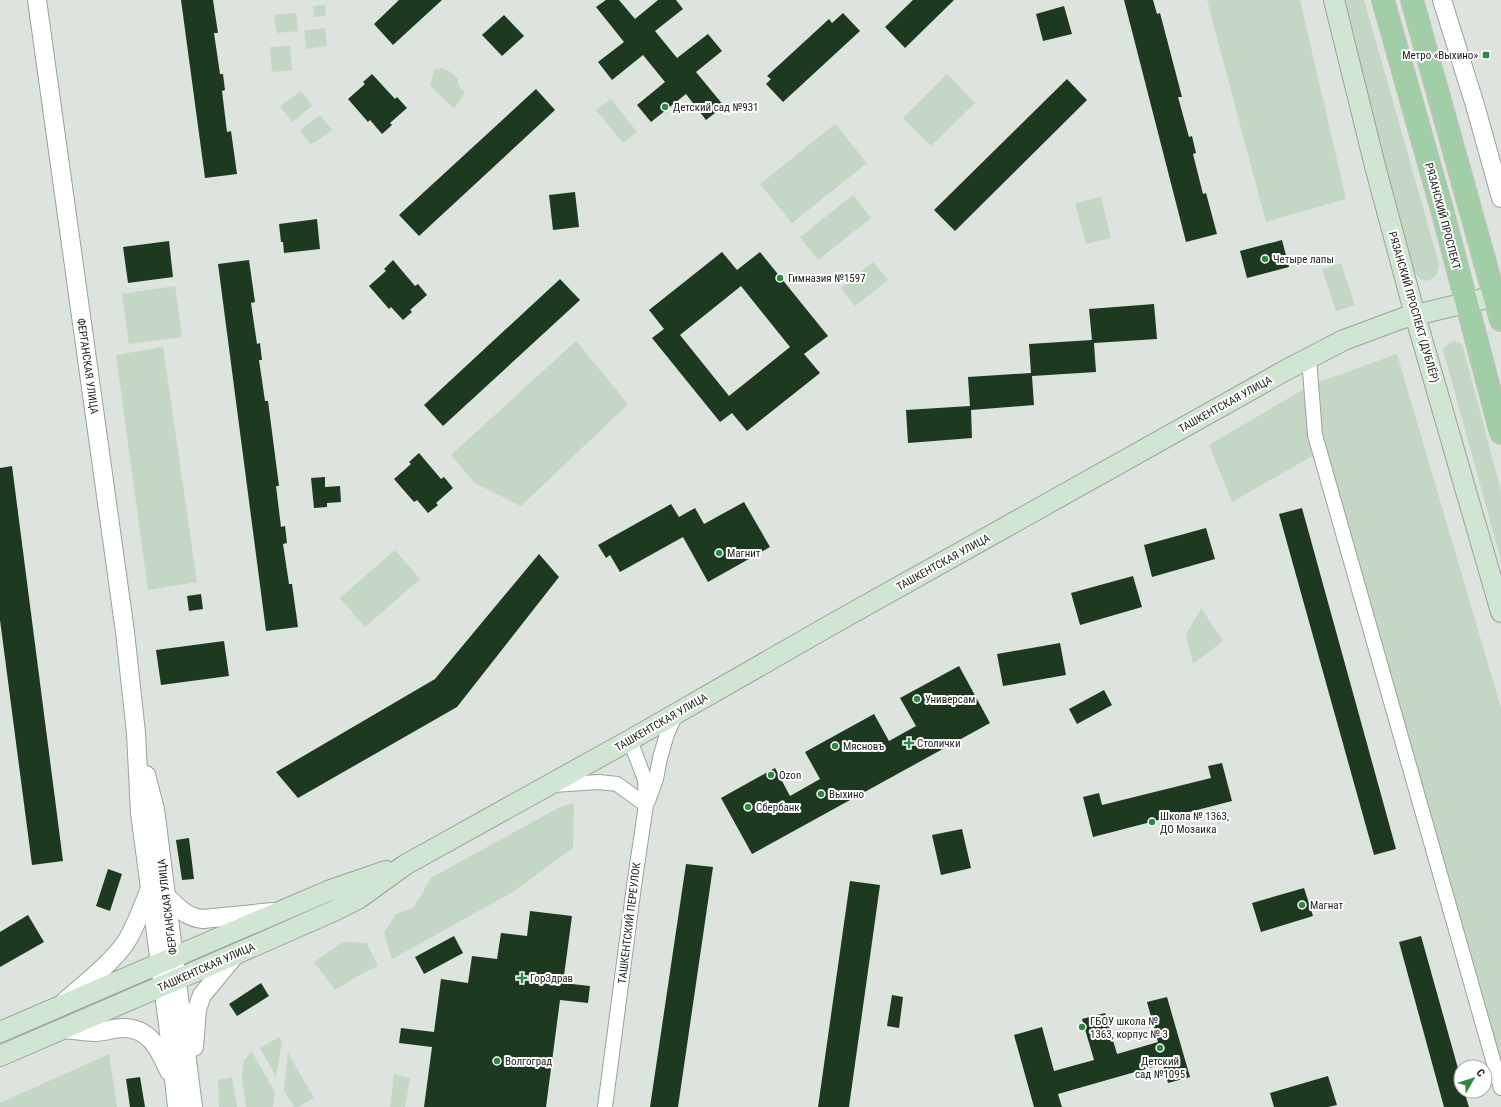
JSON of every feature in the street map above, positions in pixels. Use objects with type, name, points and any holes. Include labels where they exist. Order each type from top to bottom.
[{"type":"main road","name":"РЯЗАНСКИЙ ПРОСПЕКТ (ДУБЛЁР)","points":[[1334,0],[1376,170],[1501,612]]},
{"type":"main road","name":"РЯЗАНСКИЙ ПРОСПЕКТ","points":[[1383,0],[1467,302],[1501,433]]},
{"type":"main road","points":[[1412,0],[1498,295],[1501,320]]},
{"type":"main road","name":"ТАШКЕНТСКАЯ УЛИЦА","points":[[0,1056],[170,983],[358,899],[405,865],[630,740],[863,607],[1286,370],[1344,340],[1403,318],[1498,295]]},
{"type":"main road","name":"ТАШКЕНТСКАЯ УЛИЦА","points":[[0,1032],[166,959],[328,891],[405,865]]},
{"type":"street","name":"ФЕРГАНСКАЯ УЛИЦА","points":[[36,0],[124,624],[136,733],[140,813],[150,888],[166,959],[183,1083],[193,1107]]},
{"type":"street","points":[[1442,0],[1476,105],[1501,198]]},
{"type":"street","points":[[1310,358],[1315,435],[1501,1088]]},
{"type":"street","points":[[549,785],[599,782],[617,784],[646,805],[656,779],[667,734],[676,714]]},
{"type":"street","name":"ФЕРГАНСКАЯ УЛИЦА","points":[[136,733],[155,809],[166,896],[166,959]]},
{"type":"street","name":"ТАШКЕНТСКИЙ ПЕРЕУЛОК","points":[[605,1107],[646,805],[645,780],[630,740]]},
{"type":"street","points":[[61,1005],[115,955],[126,942],[136,924],[150,888]]},
{"type":"street","points":[[166,896],[183,913],[199,919],[279,912]]},
{"type":"street","points":[[183,1083],[202,995],[236,954]]},
{"type":"street","points":[[64,1029],[96,1032],[122,1028],[138,1030],[150,1038],[183,1083]]},
{"type":"street","name":"ФЕРГАНСКАЯ УЛИЦА","points":[[177,1107],[183,1083]]},
{"type":"green space","points":[[1207,0],[1300,0],[1346,199],[1266,222]]},
{"type":"green space","points":[[1343,0],[1364,0],[1439,264],[1436,275],[1432,279],[1426,281],[1419,278],[1414,271],[1368,101]]},
{"type":"green space","points":[[325,5],[326,16],[314,17],[313,6]]},
{"type":"green space","points":[[296,13],[298,31],[277,33],[274,15]]},
{"type":"green space","points":[[325,28],[327,46],[306,49],[304,31]]},
{"type":"green space","points":[[290,46],[292,70],[272,72],[270,47]]},
{"type":"green space","points":[[442,68],[451,72],[458,79],[458,85],[465,93],[454,108],[430,86],[434,70]]},
{"type":"green space","points":[[947,74],[975,103],[931,146],[903,118]]},
{"type":"green space","points":[[301,91],[312,106],[292,122],[280,106]]},
{"type":"green space","points":[[611,99],[637,132],[623,143],[596,110]]},
{"type":"green space","points":[[320,115],[332,130],[311,145],[300,130]]},
{"type":"green space","points":[[835,124],[867,163],[792,223],[760,184]]},
{"type":"green space","points":[[853,195],[871,218],[818,260],[800,237]]},
{"type":"green space","points":[[1101,197],[1111,238],[1086,244],[1075,203]]},
{"type":"green space","points":[[873,262],[888,280],[855,306],[841,288]]},
{"type":"green space","points":[[1341,263],[1355,305],[1336,311],[1322,269]]},
{"type":"green space","points":[[175,286],[182,337],[129,344],[122,294]]},
{"type":"green space","points":[[576,341],[628,404],[521,506],[475,483],[451,455]]},
{"type":"green space","points":[[1454,341],[1460,343],[1463,347],[1501,491],[1501,560],[1443,350],[1447,344]]},
{"type":"green space","points":[[163,347],[197,582],[148,590],[116,355]]},
{"type":"green space","points":[[1397,354],[1501,708],[1501,1076],[1321,451],[1232,502],[1209,445],[1311,385]]},
{"type":"green space","points":[[395,550],[420,579],[365,627],[340,598]]},
{"type":"green space","points":[[1201,608],[1223,641],[1193,664],[1186,635]]},
{"type":"green space","points":[[574,803],[573,848],[511,893],[392,959],[384,933],[396,914],[414,907],[431,878],[560,807]]},
{"type":"green space","points":[[343,942],[367,943],[378,966],[335,990],[314,962]]},
{"type":"green space","points":[[279,1037],[282,1041],[276,1077],[260,1048]]},
{"type":"green space","points":[[252,1052],[275,1092],[273,1107],[246,1107],[242,1077],[244,1060]]},
{"type":"green space","points":[[288,1053],[314,1098],[298,1107],[294,1107],[284,1091]]},
{"type":"green space","points":[[109,1054],[117,1107],[0,1107],[0,1103]]},
{"type":"green space","points":[[394,1074],[410,1078],[405,1107],[390,1107]]},
{"type":"green space","points":[[232,1077],[237,1107],[219,1107],[218,1080]]},
{"type":"building","points":[[181,0],[213,0],[218,33],[214,33],[220,74],[223,74],[225,90],[222,91],[227,132],[231,131],[237,174],[205,178]]},
{"type":"building","points":[[399,0],[442,0],[393,45],[374,24]]},
{"type":"building","points":[[606,0],[619,0],[635,19],[658,0],[676,0],[683,9],[655,31],[677,58],[708,34],[722,51],[696,72],[724,106],[706,120],[686,94],[651,122],[637,105],[665,82],[643,55],[612,80],[598,62],[624,42],[596,7]]},
{"type":"building","points":[[913,0],[954,0],[905,48],[885,27]]},
{"type":"building","points":[[1124,0],[1153,0],[1157,14],[1160,13],[1182,97],[1178,97],[1189,137],[1192,136],[1196,153],[1193,154],[1203,194],[1206,193],[1217,234],[1186,242]]},
{"type":"building","points":[[1064,6],[1072,34],[1043,41],[1036,14]]},
{"type":"building","points":[[843,13],[860,31],[783,102],[766,84],[771,79],[767,76],[829,19],[832,23]]},
{"type":"building","points":[[504,15],[524,36],[502,56],[482,35]]},
{"type":"building","points":[[372,74],[395,99],[397,97],[407,108],[390,123],[392,125],[382,134],[370,120],[368,122],[348,99],[365,84],[363,82]]},
{"type":"building","points":[[1067,79],[1087,100],[955,231],[934,210]]},
{"type":"building","points":[[536,89],[555,110],[419,236],[399,215]]},
{"type":"building","points":[[575,192],[579,227],[553,230],[549,195]]},
{"type":"building","points":[[317,219],[320,249],[284,253],[279,224]]},
{"type":"building","name":"Четыре лапы","points":[[1282,240],[1289,267],[1247,278],[1240,251]]},
{"type":"building","points":[[169,241],[173,277],[128,283],[123,247]]},
{"type":"building","points":[[722,252],[737,270],[760,252],[828,336],[804,354],[820,373],[747,431],[732,413],[720,422],[652,338],[664,329],[649,310]],"holes":[[[741,286],[790,347],[729,396],[680,335]]]},
{"type":"building","points":[[249,260],[255,302],[251,303],[257,344],[260,343],[262,360],[259,360],[265,401],[268,401],[279,486],[276,486],[281,527],[285,526],[287,543],[283,544],[289,584],[292,584],[298,627],[266,631],[218,264]]},
{"type":"building","points":[[393,260],[415,286],[418,284],[427,295],[410,310],[412,312],[403,320],[391,307],[389,309],[369,286],[386,271],[384,269]]},
{"type":"building","points":[[560,279],[580,300],[443,426],[424,405]]},
{"type":"building","points":[[1154,304],[1157,339],[1094,343],[1096,372],[1032,376],[1034,405],[971,410],[972,438],[908,443],[906,410],[970,406],[968,377],[1031,373],[1029,344],[1092,340],[1089,309]]},
{"type":"building","points":[[419,453],[441,479],[444,477],[453,488],[436,503],[438,505],[428,513],[417,500],[414,502],[394,479],[411,464],[409,462]]},
{"type":"building","points":[[12,466],[63,861],[32,865],[0,620],[0,468]]},
{"type":"building","points":[[325,477],[325,487],[340,486],[341,502],[327,503],[327,507],[314,508],[311,478]]},
{"type":"building","points":[[744,502],[770,547],[708,582],[683,537],[620,572],[610,555],[606,558],[598,545],[671,504],[679,517],[695,508],[704,524]]},
{"type":"building","points":[[1302,508],[1396,849],[1374,855],[1279,514]]},
{"type":"building","points":[[1206,528],[1215,559],[1152,577],[1144,545]]},
{"type":"building","points":[[539,554],[559,577],[457,707],[298,798],[276,772],[435,679]]},
{"type":"building","points":[[1133,576],[1142,607],[1080,625],[1071,593]]},
{"type":"building","points":[[201,594],[203,609],[189,611],[187,596]]},
{"type":"building","points":[[224,641],[229,676],[161,685],[156,650]]},
{"type":"building","points":[[1060,643],[1066,675],[1003,686],[997,654]]},
{"type":"building","points":[[959,666],[990,723],[752,854],[721,798],[775,768],[790,796],[820,779],[805,752],[874,714],[889,741],[916,726],[900,698]]},
{"type":"building","points":[[1104,690],[1112,705],[1077,724],[1069,709]]},
{"type":"building","points":[[1222,763],[1232,801],[1093,837],[1083,797],[1099,793],[1102,805],[1211,778],[1208,766]]},
{"type":"building","points":[[962,829],[971,868],[941,875],[932,835]]},
{"type":"building","points":[[189,838],[194,879],[182,880],[176,840]]},
{"type":"building","points":[[686,864],[713,867],[678,1107],[650,1107]]},
{"type":"building","points":[[108,869],[122,874],[110,911],[96,906]]},
{"type":"building","points":[[850,881],[880,885],[849,1107],[818,1107]]},
{"type":"building","points":[[1304,888],[1313,916],[1261,932],[1252,903]]},
{"type":"building","points":[[530,911],[572,916],[563,983],[590,986],[588,1003],[560,1000],[546,1107],[424,1107],[432,1047],[399,1043],[401,1028],[434,1032],[441,979],[468,983],[472,956],[497,959],[501,933],[527,936]]},
{"type":"building","points":[[28,915],[44,942],[0,967],[0,932]]},
{"type":"building","points":[[454,936],[463,953],[424,974],[415,957]]},
{"type":"building","points":[[1421,936],[1455,1059],[1453,1059],[1453,1099],[1466,1099],[1469,1107],[1444,1107],[1399,942]]},
{"type":"building","points":[[261,983],[269,996],[237,1016],[229,1004]]},
{"type":"building","points":[[892,995],[903,997],[899,1028],[887,1026]]},
{"type":"building","name":"Детский сад №1095","points":[[1167,997],[1190,1077],[1168,1083],[1163,1064],[1058,1094],[1062,1107],[1034,1107],[1014,1035],[1042,1027],[1054,1071],[1094,1060],[1082,1019],[1105,1013],[1117,1054],[1158,1042],[1147,1002]]},
{"type":"building","points":[[1328,1076],[1337,1105],[1328,1107],[1274,1107],[1270,1093]]},
{"type":"building","points":[[140,1077],[145,1107],[130,1107],[126,1079]]},
{"type":"place","name":"Метро «Выхино»","points":[[1486,55]]},
{"type":"place","name":"Детский сад №931","points":[[665,107]]},
{"type":"place","name":"Четыре лапы","points":[[1265,259]]},
{"type":"place","name":"Гимназия №1597","points":[[780,278]]},
{"type":"place","name":"Магнит","points":[[719,553]]},
{"type":"place","name":"Универсам","points":[[917,699]]},
{"type":"place","name":"Столички","points":[[909,743]]},
{"type":"place","name":"Мясновъ","points":[[835,746]]},
{"type":"place","name":"Ozon","points":[[771,775]]},
{"type":"place","name":"Выхино","points":[[821,794]]},
{"type":"place","name":"Сбербанк","points":[[748,807]]},
{"type":"place","name":"Школа № 1363, ДО Мозаика","points":[[1152,822]]},
{"type":"place","name":"Магнат","points":[[1302,905]]},
{"type":"place","name":"ГорЗдрав","points":[[522,978]]},
{"type":"place","name":"ГБОУ школа № 1363, корпус № 3","points":[[1082,1027]]},
{"type":"place","name":"Детский сад №1095","points":[[1160,1048]]},
{"type":"place","name":"Волгоград","points":[[497,1061]]}]
